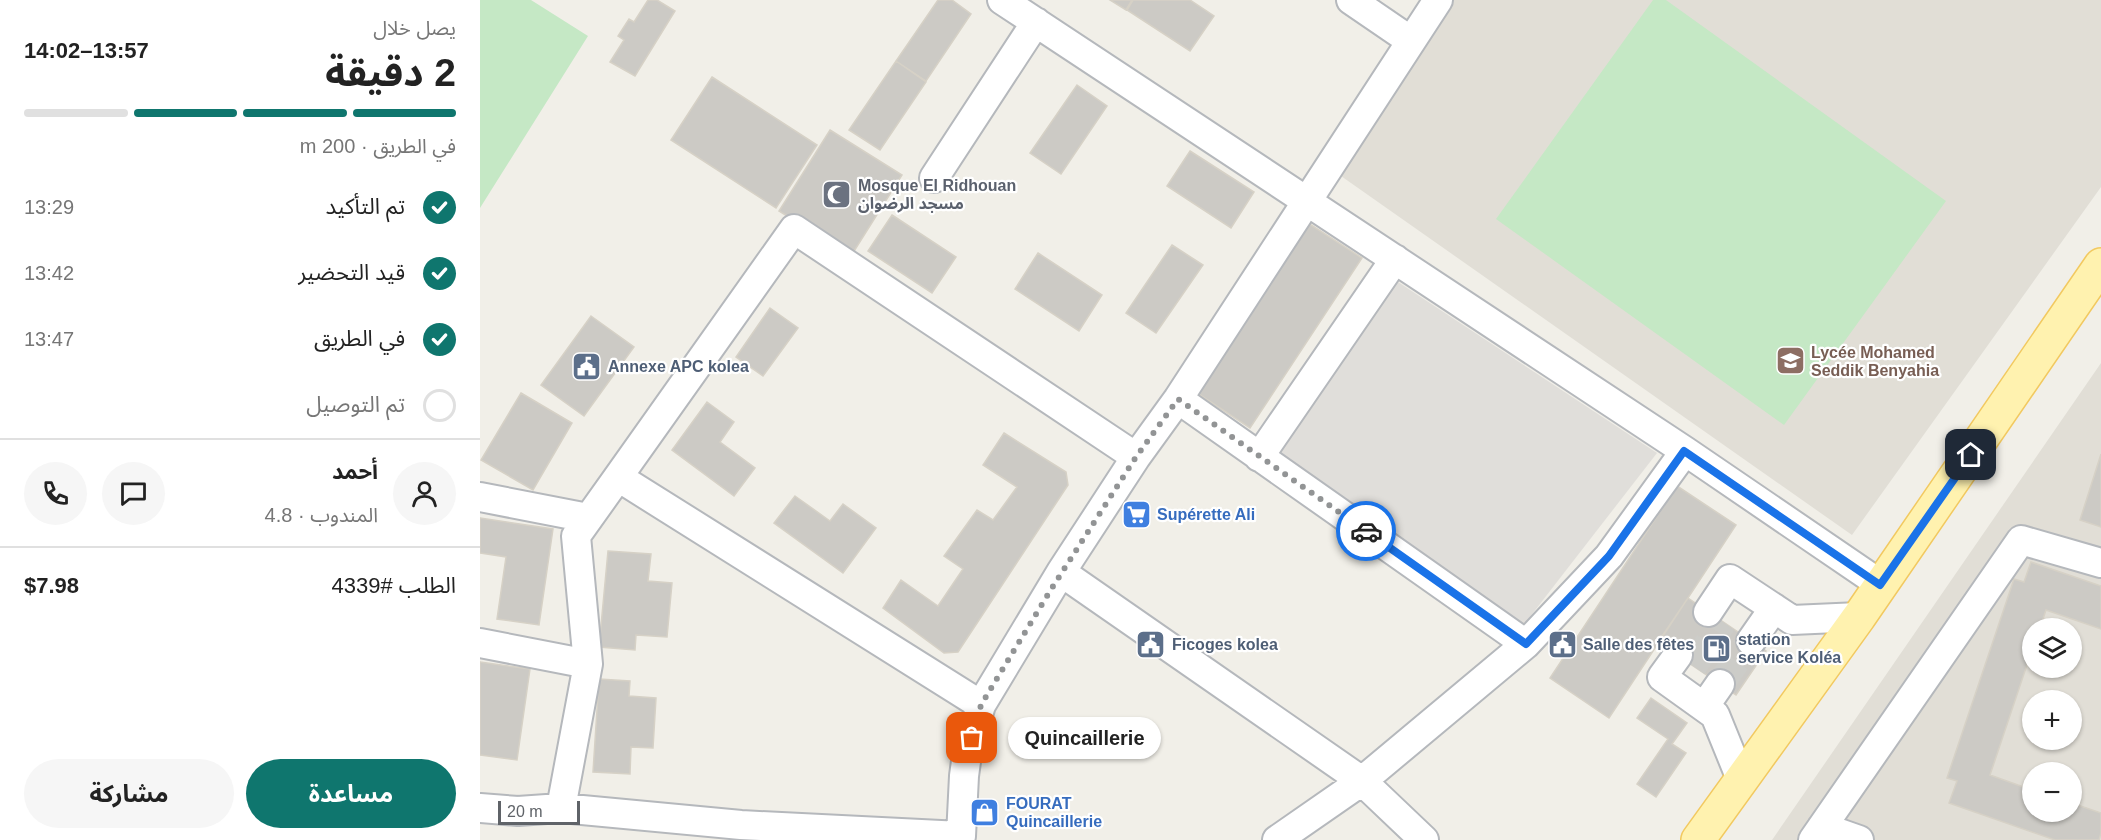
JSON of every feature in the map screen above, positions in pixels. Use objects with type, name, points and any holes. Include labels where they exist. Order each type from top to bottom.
[{"type":"main road","points":[[1698,840],[1859,617],[2097,276]]},
{"type":"street","points":[[1002,0],[1684,451],[1880,585]]},
{"type":"street","points":[[1352,0],[1411,41]]},
{"type":"street","points":[[480,808],[518,811],[561,808],[741,825],[960,839],[967,754],[981,705],[1061,572],[1136,457],[1178,399],[1438,0]]},
{"type":"street","points":[[934,178],[1036,22]]},
{"type":"street","points":[[561,808],[588,664],[576,536],[794,229],[1136,457]]},
{"type":"street","points":[[1259,457],[1395,259]]},
{"type":"street","points":[[1178,399],[1526,644]]},
{"type":"street","points":[[1277,840],[1362,782],[1526,644],[1609,556],[1684,451]]},
{"type":"street","points":[[618,477],[981,705]]},
{"type":"street","points":[[480,497],[588,518]]},
{"type":"street","points":[[1859,840],[1818,834],[2021,540],[2101,563]]},
{"type":"street","points":[[1061,572],[1362,782],[1424,840]]},
{"type":"street","points":[[1760,599],[1729,626],[1730,579],[1792,620],[1859,617]]},
{"type":"street","points":[[480,644],[588,664]]},
{"type":"street","points":[[1695,681],[1715,715],[1742,779]]},
{"type":"shaded area","name":"Lycée Mohamed Seddik Benyahia","points":[[1451,0],[2101,0],[2101,187],[1852,535],[1341,176]]},
{"type":"shaded area","points":[[1395,280],[1657,453],[1522,627],[1276,451]]},
{"type":"shaded area","points":[[2101,363],[2101,840],[1772,840]]},
{"type":"green space","points":[[480,0],[531,0],[588,36],[480,208]]},
{"type":"green space","points":[[1653,0],[1666,0],[1946,201],[1784,425],[1496,219]]},
{"type":"building","points":[[648,0],[657,0],[675,11],[635,76],[610,62],[624,40],[618,36],[629,19],[634,22]]},
{"type":"building","points":[[938,0],[952,0],[971,14],[926,81],[896,61]]},
{"type":"building","points":[[1110,0],[1132,0],[1126,10]]},
{"type":"building","points":[[1133,0],[1190,0],[1214,16],[1190,51],[1127,10]]},
{"type":"building","points":[[896,61],[926,82],[880,150],[849,130]]},
{"type":"building","points":[[712,77],[817,145],[776,208],[671,140]]},
{"type":"building","points":[[1077,85],[1107,106],[1061,174],[1030,153]]},
{"type":"building","points":[[830,130],[902,175],[851,256],[779,211]]},
{"type":"building","points":[[1190,151],[1254,192],[1231,228],[1167,186]]},
{"type":"building","points":[[892,215],[956,257],[932,293],[868,251]]},
{"type":"building","points":[[1308,223],[1362,258],[1250,428],[1197,393]]},
{"type":"building","points":[[1172,245],[1203,265],[1156,333],[1126,313]]},
{"type":"building","points":[[1038,253],[1102,295],[1079,331],[1015,289]]},
{"type":"building","points":[[770,308],[798,328],[763,376],[736,357]]},
{"type":"building","name":"Annexe APC kolea","points":[[591,316],[634,347],[584,416],[541,385]]},
{"type":"building","points":[[521,393],[572,423],[533,490],[481,460]]},
{"type":"building","points":[[707,402],[734,422],[720,442],[755,468],[734,496],[672,450]]},
{"type":"building","points":[[1004,433],[1066,472],[1068,485],[958,652],[944,653],[883,608],[901,580],[938,606],[963,569],[944,556],[977,510],[993,520],[1017,487],[983,465]]},
{"type":"building","points":[[2101,454],[2101,527],[2080,520]]},
{"type":"building","points":[[1677,486],[1736,525],[1609,718],[1550,678]]},
{"type":"building","points":[[795,496],[830,521],[843,504],[876,528],[843,573],[774,523]]},
{"type":"building","points":[[480,518],[553,529],[539,625],[497,619],[506,557],[480,553]]},
{"type":"building","points":[[608,551],[651,554],[648,581],[672,583],[667,637],[636,635],[635,650],[599,647]]},
{"type":"building","points":[[2031,562],[2101,586],[2101,629],[2082,622],[2082,618],[2069,618],[2046,610],[2043,618],[2022,618],[2023,678],[1990,775],[2022,786],[2022,822],[2082,822],[2082,806],[2101,813],[2099,840],[2055,840],[1949,803],[1957,781],[1947,778],[2014,579],[2024,582]]},
{"type":"building","points":[[1688,598],[1766,651],[1736,695],[1658,642]]},
{"type":"building","points":[[480,662],[530,669],[517,760],[480,755]]},
{"type":"building","points":[[599,679],[630,681],[629,696],[656,698],[653,748],[631,747],[630,774],[593,772]]},
{"type":"building","points":[[1651,698],[1687,723],[1672,744],[1686,753],[1656,797],[1637,784],[1668,739],[1637,718]]},
{"type":"tunnel","points":[[1693,666],[1723,622]]},
{"type":"tunnel","points":[[1720,684],[1751,641]]},
{"type":"way so far","points":[[972,738],[981,705],[1061,572],[1136,457],[1178,399],[1366,531]]},
{"type":"place","name":"Mosque El Ridhouan مسجد الرضوان","points":[[837,194]]},
{"type":"place","name":"Lycée Mohamed Seddik Benyahia","points":[[1790,361]]},
{"type":"place","name":"Annexe APC kolea","points":[[587,366]]},
{"type":"place","name":"Supérette Ali","points":[[1136,514]]},
{"type":"place","name":"Ficoges kolea","points":[[1151,644]]},
{"type":"place","name":"Salle des fêtes","points":[[1562,644]]},
{"type":"place","name":"station service Koléa","points":[[1717,648]]},
{"type":"place","name":"Quincaillerie","points":[[972,738]]},
{"type":"place","name":"FOURAT Quincaillerie","points":[[985,812]]},
{"type":"route","points":[[1366,531],[1526,644],[1609,556],[1684,451],[1880,585],[1971,455]]}]
